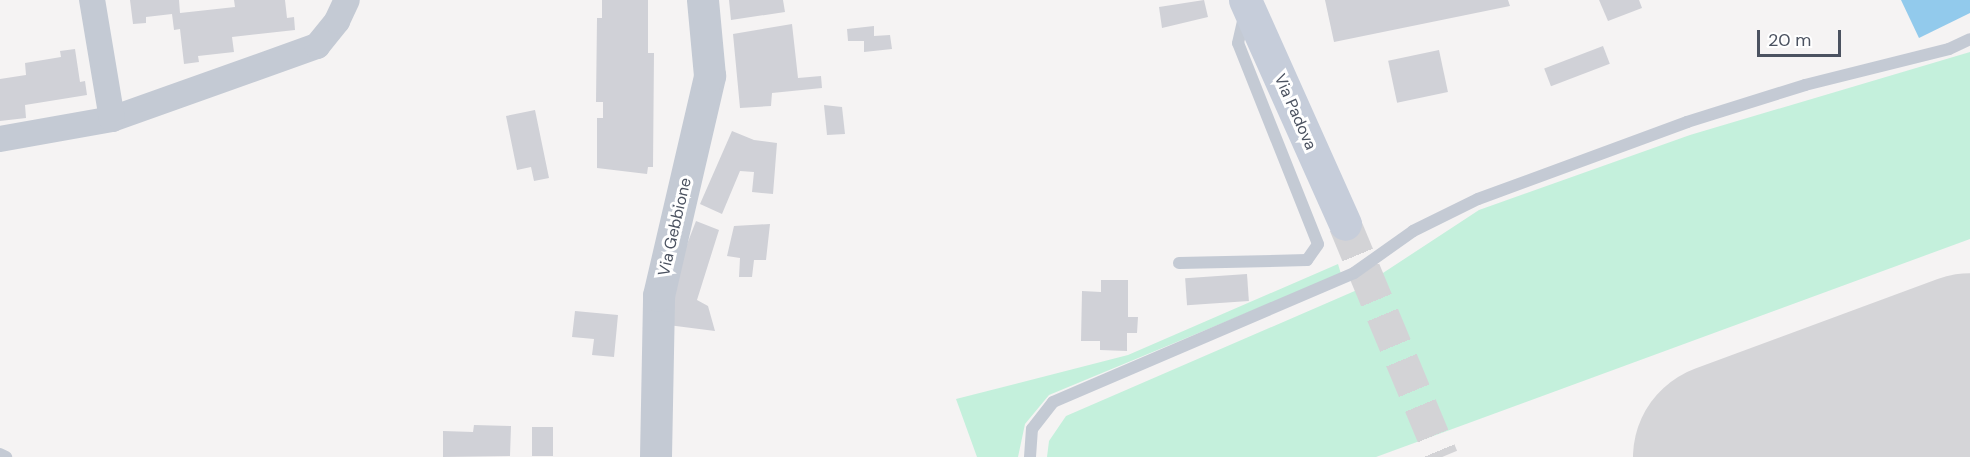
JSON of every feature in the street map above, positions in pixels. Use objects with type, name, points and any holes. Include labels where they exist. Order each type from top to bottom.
[{"type":"main road","name":"Via Padova","points":[[1246,2],[1345,224]]},
{"type":"street","points":[[92,0],[112,119]]},
{"type":"street","points":[[0,139],[112,119],[317,46],[337,21],[346,0]]},
{"type":"street","name":"Via Gebbione","points":[[656,457],[659,296],[710,76],[703,0]]},
{"type":"lane","points":[[1179,263],[1307,260],[1318,244],[1238,44],[1246,2]]},
{"type":"lane","points":[[1030,457],[1032,429],[1053,402],[1354,273],[1413,231],[1478,199],[1687,122],[1804,85],[1949,49],[1970,39]]},
{"type":"lane","points":[[0,454],[6,457]]},
{"type":"green space","points":[[1970,52],[1970,239],[1376,457],[1047,457],[1049,441],[1066,416],[1357,290],[1479,210],[1690,135]]},
{"type":"green space","points":[[1338,264],[1341,274],[1049,395],[1025,424],[1018,457],[977,457],[956,399],[1128,355]]},
{"type":"water","points":[[1901,0],[1970,0],[1970,13],[1919,38]]},
{"type":"building","points":[[130,0],[179,0],[180,13],[235,7],[234,0],[285,0],[287,18],[294,17],[295,30],[232,37],[234,52],[198,56],[199,62],[184,64],[180,29],[174,30],[172,14],[146,17],[146,23],[133,24]]},
{"type":"building","points":[[602,0],[648,0],[648,53],[654,53],[653,167],[648,167],[647,174],[597,168],[597,118],[603,118],[603,102],[596,102],[597,18],[602,18]]},
{"type":"building","points":[[729,0],[783,0],[785,12],[731,20]]},
{"type":"building","points":[[1204,0],[1208,17],[1162,28],[1159,7]]},
{"type":"building","points":[[1325,0],[1508,0],[1510,6],[1334,42]]},
{"type":"building","points":[[1599,0],[1639,0],[1642,8],[1608,21]]},
{"type":"building","points":[[792,24],[798,78],[821,76],[822,88],[772,93],[771,106],[740,108],[733,34]]},
{"type":"building","points":[[874,26],[874,36],[890,35],[892,49],[864,52],[864,41],[848,41],[847,29]]},
{"type":"building","points":[[1603,46],[1610,64],[1551,86],[1544,69]]},
{"type":"building","points":[[75,49],[80,82],[85,81],[87,95],[25,105],[26,118],[0,121],[0,79],[26,75],[25,63],[61,57],[60,51]]},
{"type":"building","points":[[1439,50],[1448,92],[1397,103],[1388,61]]},
{"type":"building","points":[[824,105],[842,107],[845,134],[827,135]]},
{"type":"building","points":[[535,110],[549,178],[534,181],[531,167],[517,170],[506,116]]},
{"type":"building","points":[[732,131],[754,140],[777,143],[773,194],[752,192],[754,172],[740,171],[722,214],[700,204]]},
{"type":"building","points":[[696,221],[719,230],[697,300],[708,306],[715,331],[668,325],[677,270]]},
{"type":"building","points":[[770,224],[766,260],[754,260],[752,277],[739,277],[740,258],[727,256],[734,226]]},
{"type":"building","points":[[1247,274],[1249,301],[1187,305],[1185,278]]},
{"type":"building","points":[[1101,280],[1128,280],[1128,317],[1138,317],[1137,333],[1127,333],[1127,351],[1100,350],[1100,341],[1081,341],[1082,291],[1101,292]]},
{"type":"building","points":[[575,311],[618,315],[614,357],[592,355],[594,339],[572,337]]},
{"type":"building","points":[[474,425],[511,426],[510,456],[443,457],[443,431],[473,432]]},
{"type":"building","points":[[532,427],[553,427],[553,456],[532,456]]},
{"type":"runway","points":[[1727,457],[1970,367]]},
{"type":"tunnel","points":[[1345,224],[1442,457]]}]
